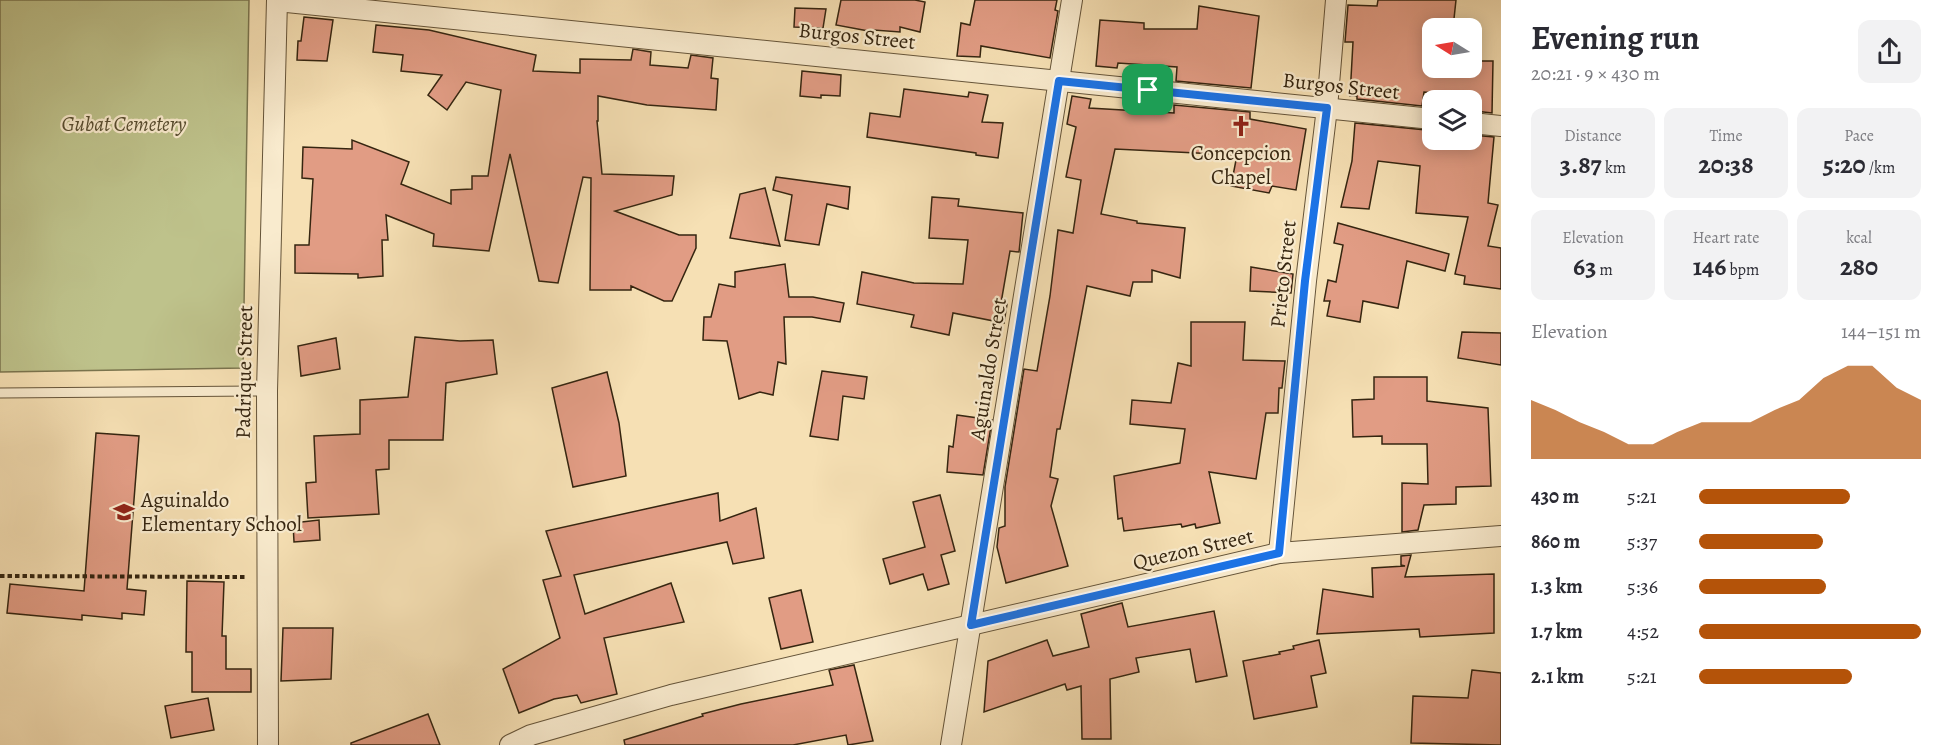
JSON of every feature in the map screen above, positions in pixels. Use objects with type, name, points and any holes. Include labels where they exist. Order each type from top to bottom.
[{"type":"street","name":"Burgos Street","points":[[277,0],[1422,118]]},
{"type":"street","name":"Padrique Street","points":[[268,745],[267,391],[277,0]]},
{"type":"street","name":"Aguinaldo Street","points":[[951,745],[1072,0]]},
{"type":"street","name":"Prieto Street","points":[[1279,553],[1305,281],[1327,108],[1336,0]]},
{"type":"street","points":[[1482,124],[1501,126]]},
{"type":"street","name":"Quezon Street","points":[[510,745],[670,695],[1279,553],[1501,536]]},
{"type":"lane","points":[[0,393],[267,391]]},
{"type":"path","points":[[0,576],[267,577]]},
{"type":"green space","name":"Gubat Cemetery","points":[[0,0],[249,0],[243,368],[0,372]]},
{"type":"building","points":[[841,0],[925,2],[920,32],[900,27],[900,32],[874,30],[874,32],[836,25]]},
{"type":"building","points":[[975,0],[1057,0],[1055,10],[1058,11],[1050,58],[981,46],[980,57],[957,56],[961,23],[970,25]]},
{"type":"building","points":[[1378,0],[1456,0],[1454,18],[1422,18],[1422,78],[1482,78],[1482,61],[1493,61],[1492,113],[1482,112],[1482,90],[1422,90],[1422,106],[1357,99],[1357,96],[1350,96],[1353,42],[1345,42],[1348,5],[1377,6]]},
{"type":"building","points":[[1199,6],[1259,16],[1251,88],[1176,81],[1177,67],[1118,63],[1117,68],[1096,66],[1100,20],[1144,23],[1144,29],[1197,29]]},
{"type":"building","points":[[795,8],[826,9],[823,28],[794,27]]},
{"type":"building","points":[[304,17],[333,20],[327,61],[297,60],[298,41],[301,41]]},
{"type":"building","points":[[376,25],[429,30],[536,55],[533,71],[580,73],[580,59],[631,60],[633,49],[651,52],[650,65],[688,68],[691,55],[713,58],[711,78],[718,79],[716,110],[647,105],[598,96],[597,121],[602,174],[674,176],[672,195],[615,211],[679,235],[696,235],[696,248],[672,301],[664,301],[631,286],[631,290],[590,290],[591,178],[583,177],[558,283],[539,281],[510,154],[489,251],[433,246],[434,234],[386,215],[388,240],[382,240],[383,276],[358,278],[358,274],[295,273],[295,245],[309,245],[313,179],[302,178],[303,147],[352,149],[352,140],[409,162],[401,184],[451,204],[451,190],[472,189],[472,176],[488,176],[501,90],[466,82],[447,110],[428,95],[442,75],[401,71],[403,55],[373,52]]},
{"type":"building","points":[[802,71],[841,75],[840,96],[821,95],[821,98],[800,96]]},
{"type":"building","points":[[904,89],[968,97],[969,92],[988,95],[982,122],[1003,123],[998,158],[867,137],[870,113],[900,117]]},
{"type":"building","points":[[1072,96],[1091,99],[1089,108],[1174,113],[1174,105],[1250,112],[1250,119],[1306,129],[1296,190],[1272,186],[1269,193],[1231,186],[1237,155],[1115,149],[1101,214],[1137,221],[1137,223],[1185,228],[1180,278],[1152,270],[1152,282],[1133,282],[1130,296],[1087,286],[1060,429],[1057,429],[1050,477],[1058,479],[1051,506],[1068,566],[1006,583],[997,547],[999,528],[1005,526],[1005,487],[1024,369],[1037,371],[1050,296],[1058,230],[1073,233],[1081,180],[1066,177],[1076,127],[1067,124]]},
{"type":"building","points":[[1355,123],[1422,130],[1422,150],[1482,150],[1482,136],[1494,137],[1488,203],[1498,205],[1488,246],[1501,248],[1501,289],[1464,284],[1465,276],[1455,274],[1468,217],[1416,213],[1420,166],[1378,161],[1369,209],[1341,207],[1352,161]]},
{"type":"building","points":[[776,177],[850,187],[848,209],[827,204],[819,245],[785,240],[792,195],[773,190]]},
{"type":"building","points":[[765,188],[780,246],[730,238],[740,194]]},
{"type":"building","points":[[932,197],[959,199],[958,206],[1023,213],[1019,252],[1010,251],[1001,303],[1007,304],[1004,323],[953,313],[949,335],[911,327],[914,315],[857,304],[862,272],[914,283],[963,284],[968,240],[929,238]]},
{"type":"building","points":[[1338,223],[1449,254],[1445,271],[1407,261],[1398,308],[1363,301],[1360,322],[1327,316],[1330,301],[1324,301],[1328,280],[1336,282],[1343,245],[1334,243]]},
{"type":"building","points":[[785,264],[789,297],[813,297],[844,303],[840,322],[812,317],[784,317],[786,364],[778,362],[773,395],[760,392],[739,399],[727,341],[703,340],[704,317],[711,317],[719,284],[735,287],[735,272]]},
{"type":"building","points":[[1251,267],[1293,274],[1291,293],[1250,291]]},
{"type":"building","points":[[1191,322],[1245,322],[1243,360],[1285,361],[1282,388],[1279,388],[1278,413],[1266,413],[1256,479],[1209,472],[1220,523],[1196,528],[1195,524],[1182,527],[1181,524],[1124,531],[1122,518],[1118,519],[1114,476],[1180,463],[1185,429],[1130,424],[1132,400],[1171,403],[1178,363],[1191,366]]},
{"type":"building","points":[[1462,332],[1501,333],[1501,365],[1458,358]]},
{"type":"building","points":[[415,337],[460,341],[493,340],[497,374],[446,383],[443,440],[389,440],[389,469],[376,470],[379,514],[308,518],[306,483],[316,482],[314,436],[360,434],[360,400],[408,397]]},
{"type":"building","points":[[336,338],[340,369],[301,376],[298,346]]},
{"type":"building","points":[[822,371],[867,377],[864,399],[843,396],[838,440],[810,436]]},
{"type":"building","points":[[607,372],[619,423],[626,476],[573,487],[552,388]]},
{"type":"building","points":[[1374,377],[1427,377],[1427,401],[1488,408],[1491,486],[1456,487],[1456,504],[1424,505],[1418,530],[1402,532],[1402,483],[1428,484],[1427,444],[1382,444],[1382,436],[1353,437],[1352,400],[1374,399]]},
{"type":"building","points":[[957,415],[992,420],[983,475],[947,472],[949,446],[953,447]]},
{"type":"building","points":[[96,433],[139,436],[127,589],[146,591],[144,615],[122,613],[122,619],[82,615],[82,620],[7,613],[10,584],[84,591]]},
{"type":"building","points":[[718,493],[720,521],[756,508],[764,558],[733,564],[727,542],[574,575],[585,614],[671,583],[684,622],[604,638],[617,694],[581,703],[577,695],[554,699],[519,713],[503,669],[560,638],[543,580],[561,576],[546,531]]},
{"type":"building","points":[[940,495],[955,551],[941,555],[949,584],[928,590],[923,574],[890,584],[883,559],[925,547],[913,502]]},
{"type":"building","points":[[319,520],[320,540],[294,542],[293,523]]},
{"type":"building","points":[[1411,555],[1405,577],[1494,574],[1494,633],[1420,637],[1419,629],[1317,634],[1323,589],[1373,597],[1372,568],[1405,566],[1401,565],[1401,556]]},
{"type":"building","points":[[187,581],[224,582],[222,636],[226,636],[226,669],[251,669],[251,692],[192,692],[192,652],[186,652]]},
{"type":"building","points":[[801,590],[813,642],[781,649],[769,598]]},
{"type":"building","points":[[1122,603],[1128,627],[1214,611],[1227,676],[1196,682],[1190,649],[1136,658],[1139,672],[1110,679],[1111,739],[1082,739],[1081,686],[1067,690],[1065,684],[984,712],[988,661],[1047,640],[1053,656],[1089,647],[1081,614]]},
{"type":"building","points":[[283,628],[333,628],[331,679],[281,681]]},
{"type":"building","points":[[1319,640],[1326,673],[1311,676],[1317,707],[1254,719],[1243,661],[1280,654],[1279,652],[1294,649],[1293,646]]},
{"type":"building","points":[[854,665],[873,741],[848,745],[846,735],[793,745],[625,745],[624,740],[703,716],[702,714],[833,685],[829,670]]},
{"type":"building","points":[[1472,670],[1501,673],[1501,745],[1411,743],[1413,696],[1468,698]]},
{"type":"building","points":[[208,698],[214,730],[171,738],[165,706]]},
{"type":"building","points":[[428,714],[440,745],[351,745],[351,743]]},
{"type":"place","name":"Concepcion Chapel","points":[[1241,126]]},
{"type":"place","name":"Aguinaldo Elementary School","points":[[124,512]]},
{"type":"route","points":[[1059,81],[1148,90],[1327,108],[1305,281],[1279,553],[971,625],[1059,81]]}]
